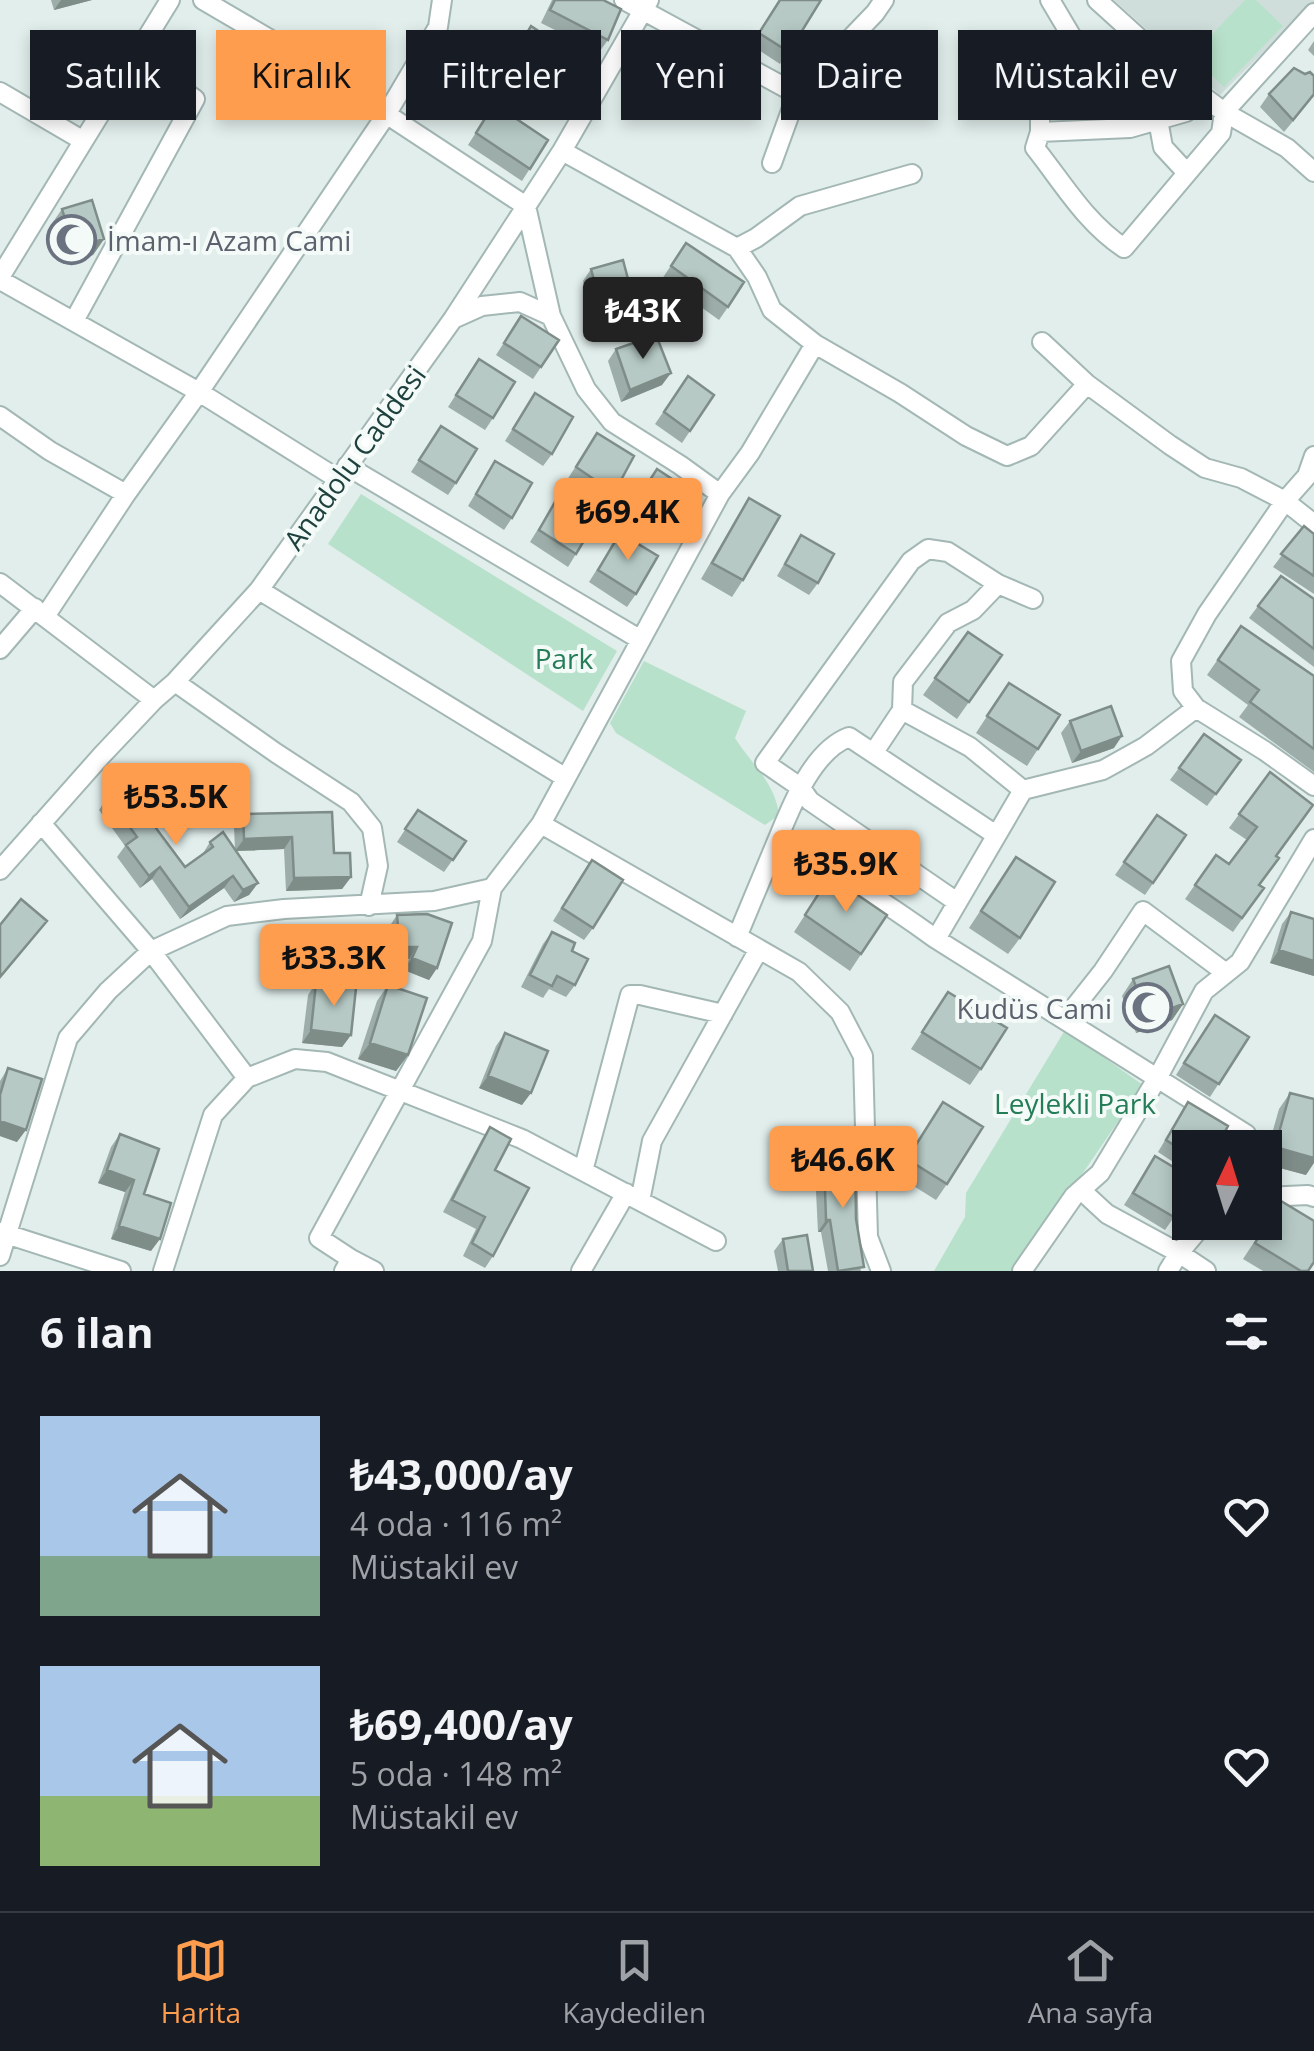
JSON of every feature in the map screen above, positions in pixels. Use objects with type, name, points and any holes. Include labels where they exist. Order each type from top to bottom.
[{"type":"street","points":[[152,30],[170,0]]},
{"type":"street","points":[[203,0],[255,30]]},
{"type":"street","points":[[442,0],[438,27],[386,115],[526,206],[551,316],[586,389],[612,422],[720,494]]},
{"type":"street","points":[[624,0],[646,5],[781,84]]},
{"type":"street","points":[[859,30],[884,0]]},
{"type":"street","points":[[1050,0],[1122,128]]},
{"type":"street","points":[[1097,0],[1130,30]]},
{"type":"street","name":"Anadolu Caddesi","points":[[0,870],[258,590],[453,319],[562,151],[646,5]]},
{"type":"street","points":[[1040,120],[1035,148],[1070,198],[1106,237],[1124,248],[1221,133],[1224,112],[1314,13]]},
{"type":"street","points":[[0,92],[82,140]]},
{"type":"street","points":[[1212,103],[1287,148],[1314,172]]},
{"type":"street","points":[[95,120],[0,278],[641,640]]},
{"type":"street","points":[[74,321],[184,120]]},
{"type":"street","points":[[0,650],[40,612],[126,494],[383,120]]},
{"type":"street","points":[[772,164],[788,120]]},
{"type":"street","points":[[1040,132],[1122,128],[1158,120],[1163,148],[1187,173]]},
{"type":"street","points":[[562,151],[737,248],[757,277],[772,310],[815,344],[1006,456],[1031,446],[1087,384]]},
{"type":"street","points":[[737,248],[800,206],[912,174]]},
{"type":"street","points":[[453,319],[482,306],[520,302],[551,316]]},
{"type":"street","points":[[1042,342],[1087,384],[1170,446],[1205,468],[1241,478],[1285,502],[1314,524]]},
{"type":"street","points":[[374,1271],[348,1265],[319,1238],[482,941],[492,888],[541,824],[720,494],[750,454],[815,344]]},
{"type":"street","points":[[0,416],[50,451],[126,494]]},
{"type":"street","points":[[1314,456],[1306,476],[1207,614],[1181,660],[1184,691],[1196,708],[1314,786]]},
{"type":"street","points":[[957,902],[810,801],[800,787],[765,763],[911,561],[928,549],[948,552],[998,584],[1033,599]]},
{"type":"street","points":[[0,583],[154,700]]},
{"type":"street","points":[[874,752],[902,710],[903,682],[948,623],[974,610],[998,584]]},
{"type":"street","points":[[258,590],[566,778]]},
{"type":"street","points":[[176,682],[351,802],[372,828],[378,866],[368,906]]},
{"type":"street","points":[[936,939],[1023,790],[1102,770],[1146,746],[1196,708]]},
{"type":"street","points":[[902,710],[970,747],[1023,790]]},
{"type":"street","points":[[736,936],[800,787],[835,742],[849,737],[996,835]]},
{"type":"street","points":[[41,823],[151,950],[248,1078]]},
{"type":"street","points":[[541,824],[799,972],[840,1012],[863,1056],[868,1237],[881,1271]]},
{"type":"street","points":[[1022,1271],[1080,1190],[1100,1173],[1204,991],[1240,962],[1314,839]]},
{"type":"street","points":[[777,841],[888,904],[936,939],[1240,1130]]},
{"type":"street","points":[[0,1256],[68,1038],[108,990],[151,950],[227,916],[434,901],[492,888]]},
{"type":"street","points":[[1065,1019],[1143,911],[1226,972]]},
{"type":"street","points":[[581,1271],[633,1197],[652,1141],[758,949]]},
{"type":"street","points":[[583,1171],[630,996],[723,1014]]},
{"type":"street","points":[[163,1271],[213,1115],[248,1078],[295,1059],[327,1062],[522,1138],[716,1241]]},
{"type":"street","points":[[1080,1190],[1107,1214],[1206,1271]]},
{"type":"street","points":[[1282,1196],[1314,1197]]},
{"type":"street","points":[[4,1234],[120,1271]]},
{"type":"street","points":[[1168,1271],[1190,1240]]},
{"type":"shaded area","points":[[1114,0],[1314,0],[1220,95],[1212,88],[1212,30],[1147,30]]},
{"type":"green space","points":[[1245,0],[1256,0],[1283,26],[1224,87],[1212,76],[1212,34]]},
{"type":"green space","name":"Park","points":[[361,494],[617,651],[583,711],[328,544]]},
{"type":"green space","points":[[644,661],[746,711],[735,738],[768,783],[779,815],[765,825],[616,733],[610,723]]},
{"type":"green space","name":"Leylekli Park","points":[[1065,1030],[1143,1085],[1016,1271],[934,1271],[965,1217],[966,1193]]},
{"type":"building","points":[[555,0],[603,0],[621,9],[608,40],[601,36],[601,30],[589,30],[550,10]]},
{"type":"building","points":[[780,0],[821,0],[803,30],[781,30],[781,47],[761,34]]},
{"type":"building","points":[[1294,68],[1314,76],[1314,94],[1293,120],[1269,94]]},
{"type":"building","points":[[484,120],[518,120],[548,140],[530,169],[476,133]]},
{"type":"building","points":[[92,200],[104,239],[74,248],[62,209]]},
{"type":"building","points":[[686,243],[744,282],[728,307],[671,266]]},
{"type":"building","points":[[623,260],[638,317],[606,325],[591,269]]},
{"type":"building","points":[[521,316],[559,340],[541,367],[504,343]]},
{"type":"building","points":[[656,335],[671,373],[630,390],[616,349]]},
{"type":"building","points":[[479,359],[515,382],[493,418],[456,395]]},
{"type":"building","points":[[688,376],[714,395],[690,431],[664,412]]},
{"type":"building","points":[[535,393],[573,417],[552,454],[513,429]]},
{"type":"building","points":[[441,426],[477,449],[456,483],[419,460]]},
{"type":"building","points":[[597,433],[634,456],[614,493],[576,467]]},
{"type":"building","points":[[495,461],[532,483],[512,518],[476,494]]},
{"type":"building","points":[[657,469],[695,494],[673,528],[635,503]]},
{"type":"building","points":[[559,495],[597,519],[576,554],[539,530]]},
{"type":"building","points":[[749,498],[780,516],[743,580],[712,563]]},
{"type":"building","points":[[1304,526],[1314,534],[1314,576],[1281,554]]},
{"type":"building","points":[[620,533],[658,556],[636,594],[598,570]]},
{"type":"building","points":[[801,535],[834,554],[818,583],[785,564]]},
{"type":"building","points":[[1281,576],[1314,599],[1314,649],[1258,606]]},
{"type":"building","points":[[1241,626],[1314,676],[1314,749],[1250,702],[1259,690],[1218,660]]},
{"type":"building","points":[[968,632],[1002,655],[969,702],[935,678]]},
{"type":"building","points":[[1009,683],[1060,715],[1038,749],[987,716]]},
{"type":"building","points":[[1111,706],[1122,736],[1081,751],[1070,721]]},
{"type":"building","points":[[1204,734],[1241,760],[1216,794],[1179,768]]},
{"type":"building","points":[[139,772],[159,801],[144,812],[185,867],[213,847],[210,842],[223,832],[258,883],[243,890],[233,876],[189,907],[160,867],[149,876],[126,845],[137,837],[108,797]]},
{"type":"building","points":[[1270,772],[1313,805],[1276,856],[1279,858],[1259,885],[1264,888],[1242,918],[1195,885],[1216,855],[1229,864],[1257,827],[1239,814]]},
{"type":"building","points":[[418,810],[466,841],[453,860],[405,829]]},
{"type":"building","points":[[332,812],[334,853],[350,853],[351,877],[294,878],[292,837],[244,839],[243,814]]},
{"type":"building","points":[[1157,815],[1186,835],[1153,883],[1124,862]]},
{"type":"building","points":[[1016,857],[1055,882],[1020,938],[981,911]]},
{"type":"building","points":[[592,860],[623,880],[593,928],[562,908]]},
{"type":"building","points":[[830,876],[887,915],[861,954],[805,915]]},
{"type":"building","points":[[21,899],[47,921],[0,977],[0,925]]},
{"type":"building","points":[[1291,912],[1314,919],[1314,961],[1279,950]]},
{"type":"building","points":[[427,914],[452,923],[437,968],[412,958],[417,947],[400,947],[397,915]]},
{"type":"building","points":[[552,932],[575,943],[572,951],[588,959],[575,985],[557,976],[552,986],[530,975]]},
{"type":"building","points":[[1169,966],[1183,1004],[1148,1017],[1133,979]]},
{"type":"building","points":[[316,983],[356,988],[351,1035],[311,1030]]},
{"type":"building","points":[[388,985],[427,998],[408,1055],[370,1043]]},
{"type":"building","points":[[948,992],[1007,1028],[981,1069],[922,1032]]},
{"type":"building","points":[[1215,1015],[1249,1037],[1219,1084],[1184,1063]]},
{"type":"building","points":[[505,1033],[548,1051],[531,1093],[488,1076]]},
{"type":"building","points":[[8,1068],[42,1079],[26,1130],[0,1121],[0,1095]]},
{"type":"building","points":[[1290,1093],[1314,1099],[1314,1158],[1282,1149],[1280,1130]]},
{"type":"building","points":[[943,1102],[983,1127],[947,1184],[907,1159]]},
{"type":"building","points":[[1188,1102],[1228,1126],[1226,1130],[1172,1130],[1172,1144],[1166,1140]]},
{"type":"building","points":[[490,1127],[511,1139],[495,1170],[529,1188],[493,1256],[472,1243],[485,1217],[452,1200]]},
{"type":"building","points":[[120,1134],[159,1149],[144,1194],[171,1203],[160,1239],[119,1226],[134,1180],[107,1170]]},
{"type":"building","points":[[1155,1156],[1172,1166],[1172,1216],[1133,1193]]},
{"type":"building","points":[[855,1157],[856,1219],[864,1267],[838,1271],[830,1220],[826,1220],[824,1158]]},
{"type":"building","points":[[1282,1202],[1314,1221],[1314,1262],[1308,1271],[1301,1271],[1255,1243],[1282,1240]]},
{"type":"building","points":[[807,1235],[813,1271],[788,1271],[783,1239]]},
{"type":"place","name":"İmam-ı Azam Cami","points":[[72,240]]},
{"type":"place","name":"Kudüs Cami","points":[[1147,1008]]}]
